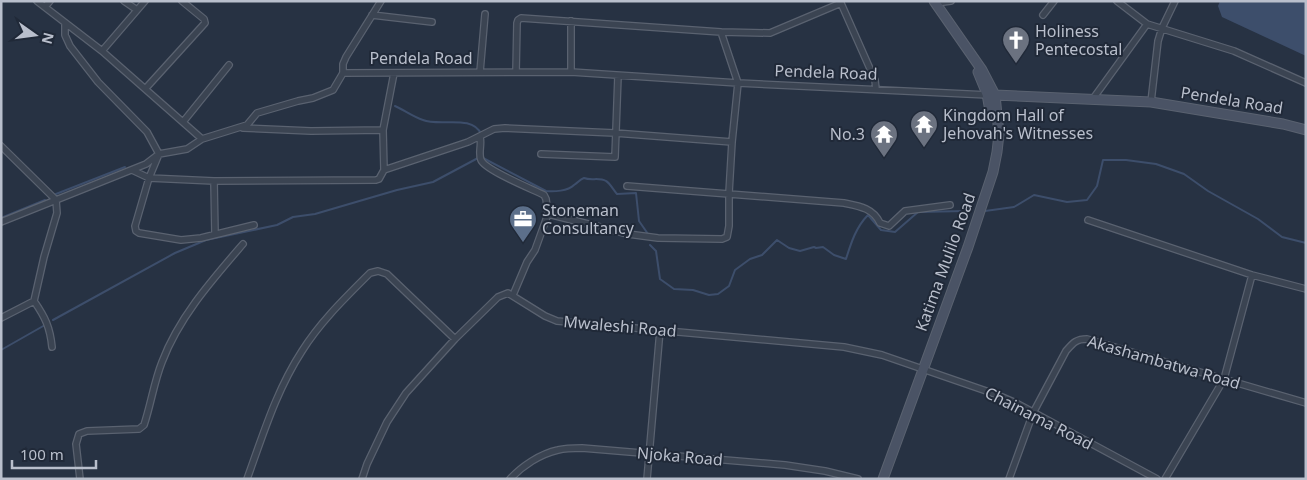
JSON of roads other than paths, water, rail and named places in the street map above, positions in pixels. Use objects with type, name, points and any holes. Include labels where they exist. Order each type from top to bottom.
[{"type":"main road","name":"Katima Mulilo Road","points":[[876,479],[968,246],[993,172],[999,134],[991,95],[982,70],[935,2]]},
{"type":"main road","name":"Pendela Road","points":[[991,95],[1151,102],[1274,122],[1306,130]]},
{"type":"main road","name":"Katima Mulilo Road","points":[[883,479],[919,368]]},
{"type":"street","points":[[37,1],[102,50],[202,139]]},
{"type":"street","points":[[45,7],[50,1]]},
{"type":"street","points":[[124,1],[138,10]]},
{"type":"street","points":[[102,50],[145,1]]},
{"type":"street","points":[[146,88],[205,23],[204,19],[182,1]]},
{"type":"street","points":[[1,222],[146,164],[159,154],[186,149],[202,139],[247,124],[257,113],[313,98],[333,90],[343,73],[343,64],[346,57],[381,1]]},
{"type":"street","points":[[935,2],[951,1]]},
{"type":"street","points":[[1043,15],[1054,1]]},
{"type":"street","points":[[1117,1],[1147,24],[1234,51],[1306,83]]},
{"type":"street","points":[[1151,102],[1158,41],[1175,1]]},
{"type":"street","points":[[516,72],[518,20],[522,18],[721,32],[770,33],[840,2],[875,80],[876,89]]},
{"type":"street","points":[[480,72],[485,14]]},
{"type":"street","points":[[372,15],[432,22]]},
{"type":"street","points":[[571,21],[571,72]]},
{"type":"street","points":[[66,24],[65,35],[70,46],[98,82],[147,132],[159,154]]},
{"type":"street","points":[[1092,100],[1147,24]]},
{"type":"street","points":[[548,214],[628,234],[658,238],[722,239],[728,237],[732,142],[738,83],[721,32]]},
{"type":"street","points":[[183,122],[230,65]]},
{"type":"street","name":"Pendela Road","points":[[343,73],[571,72],[738,83],[991,95]]},
{"type":"street","points":[[132,170],[149,178],[214,181],[376,180],[383,174],[384,170],[383,130],[394,73]]},
{"type":"street","points":[[541,154],[615,157],[618,76]]},
{"type":"street","points":[[239,127],[311,131],[383,130]]},
{"type":"street","points":[[384,170],[468,142],[494,129],[505,128],[616,133],[732,142]]},
{"type":"street","points":[[362,479],[367,464],[388,422],[406,393],[455,339],[498,297],[508,292],[513,295],[527,262],[535,250],[548,214],[544,194],[493,171],[482,163],[480,159],[482,143],[480,137]]},
{"type":"street","points":[[1,146],[56,200],[57,213],[34,301],[50,329],[52,347]]},
{"type":"street","points":[[159,154],[149,178],[135,226],[136,231],[181,240],[201,238],[254,225]]},
{"type":"street","points":[[214,181],[215,234]]},
{"type":"street","points":[[628,186],[844,203],[864,207],[877,217],[880,223],[888,226],[905,211],[950,205]]},
{"type":"street","points":[[1088,220],[1252,275],[1306,289]]},
{"type":"street","points":[[80,479],[76,444],[79,434],[87,431],[138,429],[144,425],[161,363],[175,332],[191,308],[243,244]]},
{"type":"street","points":[[247,479],[274,404],[302,351],[324,322],[370,273],[378,271],[387,274],[455,339]]},
{"type":"street","points":[[1165,479],[1224,379],[1252,275]]},
{"type":"street","name":"Mwaleshi Road","points":[[513,295],[545,316],[557,321],[844,347],[882,355],[919,368]]},
{"type":"street","points":[[1,318],[34,301]]},
{"type":"street","points":[[647,479],[660,330]]},
{"type":"street","name":"Akashambatwa Road","points":[[1033,413],[1066,351],[1078,339],[1087,339],[1306,403]]},
{"type":"street","name":"Chainama Road","points":[[919,368],[1016,403],[1157,479]]},
{"type":"street","points":[[1009,479],[1033,413]]},
{"type":"street","name":"Njoka Road","points":[[510,479],[517,471],[534,460],[557,450],[582,448],[785,465],[826,471],[858,479]]},
{"type":"water","points":[[1220,1],[1306,1],[1306,56],[1222,17],[1218,6]]},
{"type":"waterway","points":[[395,106],[430,122],[471,124],[481,134]]},
{"type":"waterway","points":[[483,139],[483,158],[546,191],[568,189],[584,178],[606,181],[617,194],[636,193],[639,221],[648,234]]},
{"type":"waterway","points":[[53,320],[175,253],[206,240],[277,225],[293,217],[315,214],[397,190],[433,182],[478,158]]},
{"type":"waterway","points":[[985,211],[1014,207],[1034,195],[1067,202],[1087,200],[1097,186],[1103,160],[1126,160],[1156,164],[1184,174],[1208,191],[1258,219],[1282,237],[1306,243]]},
{"type":"waterway","points":[[56,194],[125,167]]},
{"type":"waterway","points":[[1,218],[45,200]]},
{"type":"waterway","points":[[650,245],[656,251],[660,279],[674,289],[693,290],[709,295],[718,294],[729,286],[735,270],[750,259],[762,255],[777,240],[789,248],[800,251],[814,247],[823,247],[834,255],[846,259],[857,230],[868,215],[881,230],[895,232],[918,212],[965,211]]},
{"type":"waterway","points":[[1,350],[45,325]]},
{"type":"place","name":"Holiness Pentecostal","points":[[1016,64]]},
{"type":"place","name":"Kingdom Hall of Jehovah's Witnesses","points":[[924,148]]},
{"type":"place","name":"No.3","points":[[884,158]]},
{"type":"place","name":"Stoneman Consultancy","points":[[523,243]]}]
